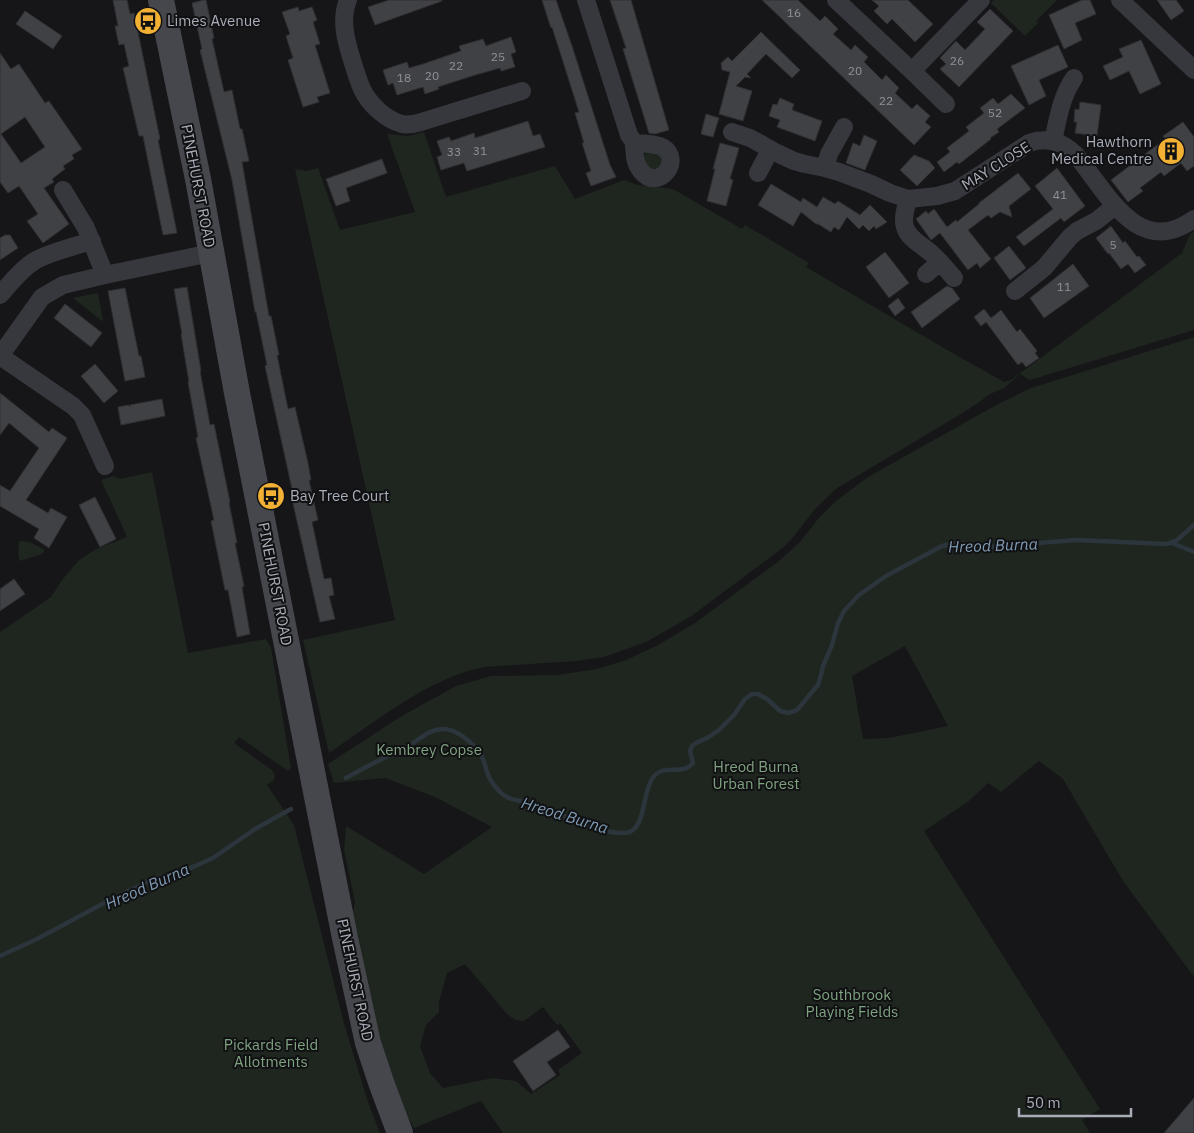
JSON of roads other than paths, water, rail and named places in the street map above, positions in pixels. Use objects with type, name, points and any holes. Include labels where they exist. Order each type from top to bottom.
[{"type":"street","name":"PINEHURST ROAD","points":[[161,0],[198,179],[220,306],[283,631],[366,1034],[400,1133]]},
{"type":"street","points":[[348,0],[345,6],[344,18],[346,40],[361,88],[372,104],[386,117],[403,124],[411,124],[522,91]]},
{"type":"street","points":[[586,0],[629,135],[635,143]]},
{"type":"street","points":[[836,0],[946,104]]},
{"type":"street","points":[[912,71],[981,0]]},
{"type":"street","points":[[1120,0],[1194,70]]},
{"type":"street","points":[[1064,84],[1054,141],[1067,147],[1075,154],[1115,206],[1135,224],[1151,230],[1175,229],[1194,219]]},
{"type":"street","points":[[825,168],[829,154],[844,127]]},
{"type":"street","name":"MAY CLOSE","points":[[732,132],[750,138],[770,150],[800,163],[825,168],[860,180],[890,194],[908,199],[928,198],[951,193],[1029,143],[1039,140],[1054,141]]},
{"type":"street","points":[[758,173],[770,150]]},
{"type":"street","points":[[63,190],[86,228],[105,274]]},
{"type":"street","points":[[908,199],[904,219],[905,229],[954,278]]},
{"type":"street","points":[[1015,291],[1044,268],[1070,237],[1096,221],[1115,206]]},
{"type":"street","points":[[0,295],[34,261],[92,241]]},
{"type":"street","points":[[106,466],[82,415],[73,406],[0,356],[42,297],[63,285],[105,274],[211,253]]},
{"type":"street","points":[[926,274],[940,262]]},
{"type":"waterway","name":"Hreod Burna","points":[[346,778],[410,745],[430,732],[439,729],[450,730],[461,735],[475,747],[483,759],[492,782],[503,795],[537,805],[586,825],[625,833],[633,830],[637,825],[643,811],[648,787],[655,775],[664,770],[679,770],[689,767],[693,763],[690,751],[692,746],[719,730],[734,715],[745,699],[752,694],[758,694],[767,699],[780,711],[788,713],[797,710],[818,685],[838,623],[844,611],[859,595],[886,576],[942,546],[956,543],[989,547],[1076,540],[1167,544],[1177,540],[1194,525]]},
{"type":"waterway","points":[[1172,543],[1194,552]]},
{"type":"waterway","name":"Hreod Burna","points":[[0,956],[152,880],[193,867],[213,858],[255,829],[291,809]]},
{"type":"place","name":"Limes Avenue","points":[[148,21]]},
{"type":"place","name":"Hawthorn Medical Centre","points":[[1171,151]]},
{"type":"place","name":"Bay Tree Court","points":[[271,496]]},
{"type":"park label","name":"Kembrey Copse","points":[[429,750]]},
{"type":"park label","name":"Hreod Burna Urban Forest","points":[[756,776]]},
{"type":"park label","name":"Southbrook Playing Fields","points":[[852,1004]]},
{"type":"park label","name":"Pickards Field Allotments","points":[[271,1054]]}]
